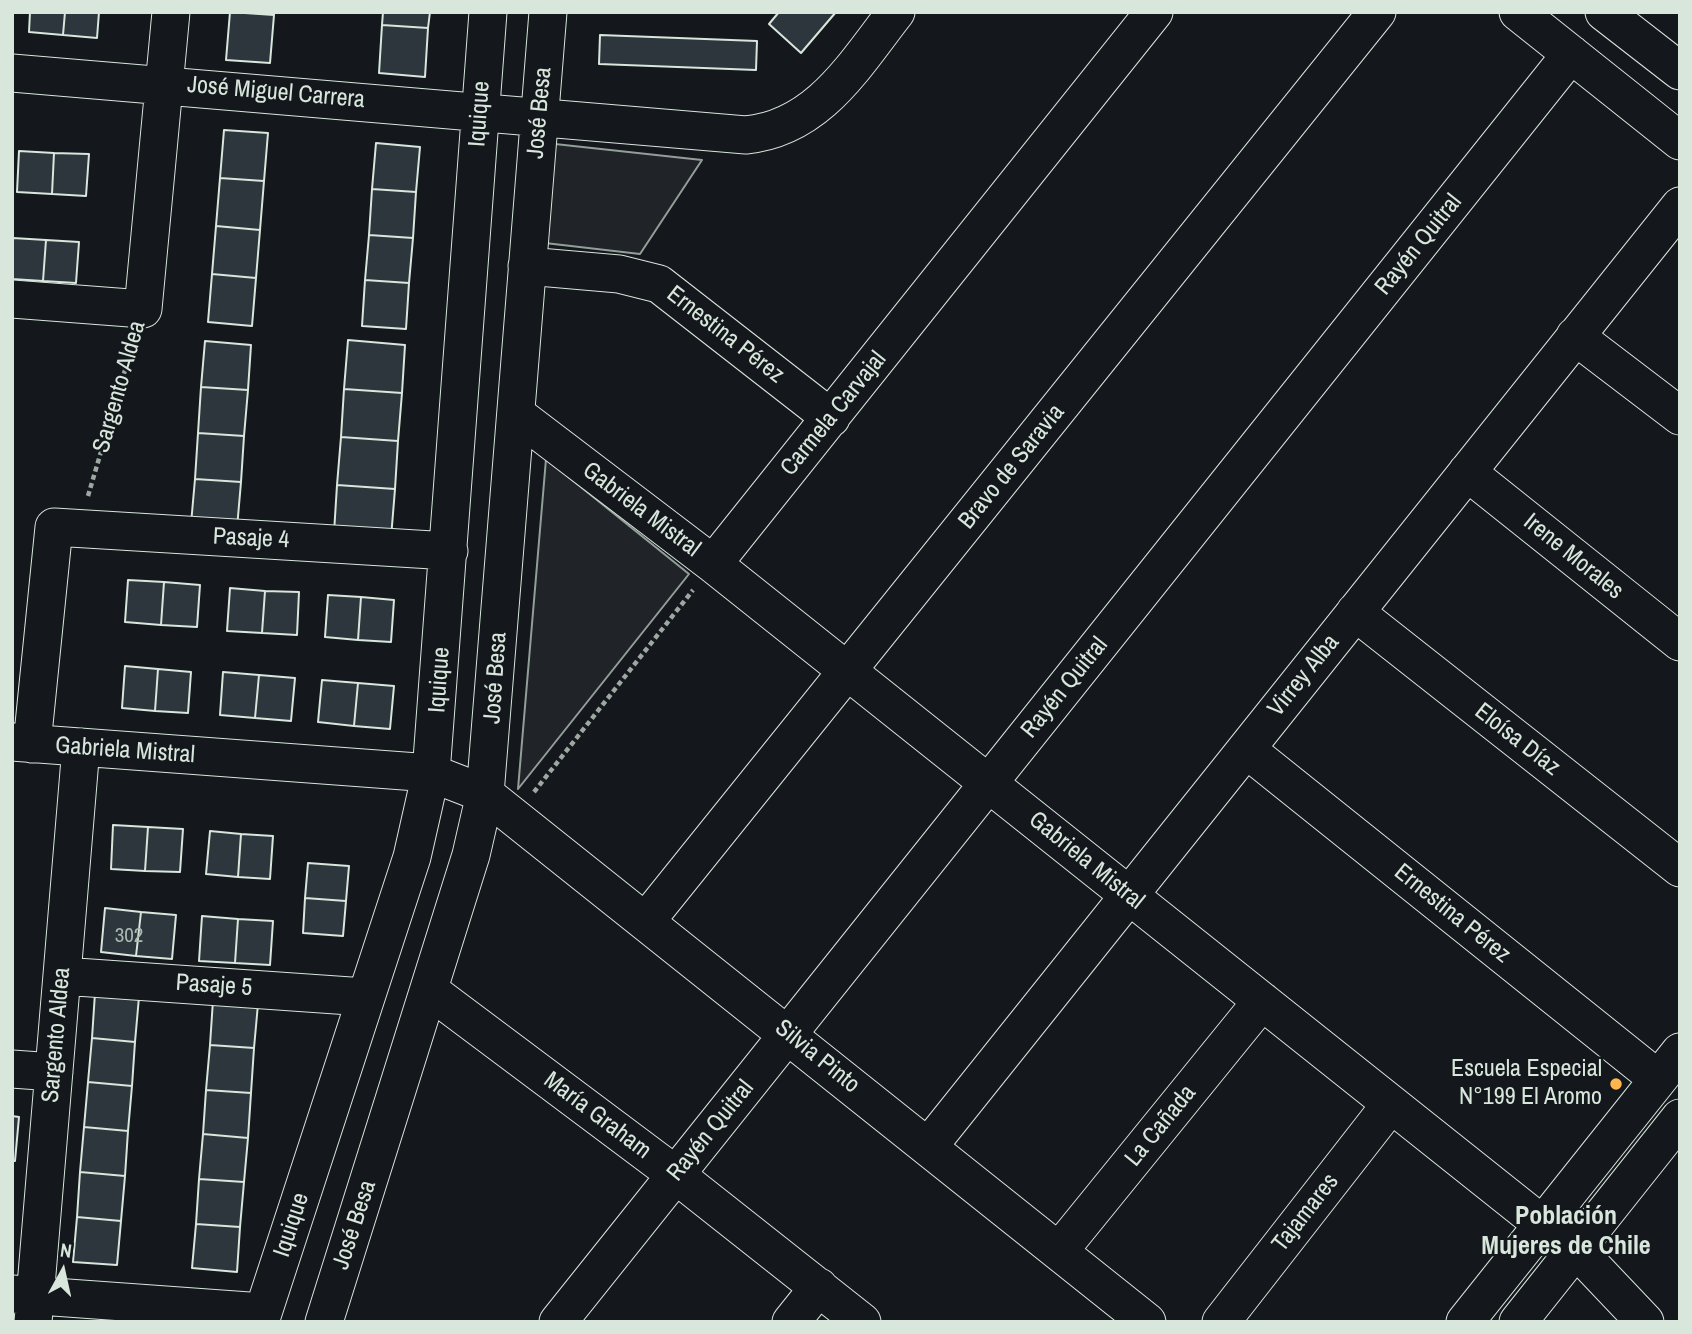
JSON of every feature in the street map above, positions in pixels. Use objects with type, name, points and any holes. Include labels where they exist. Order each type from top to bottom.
[{"type":"street","name":"Sargento Aldea","points":[[143,309],[171,12]]},
{"type":"street","name":"Iquique","points":[[262,1317],[412,858],[431,773],[488,12]]},
{"type":"street","name":"José Besa","points":[[324,1322],[471,855],[485,794],[548,12]]},
{"type":"street","name":"José Miguel Carrera","points":[[12,73],[540,116],[731,135],[775,130],[806,116],[824,101],[896,12]]},
{"type":"street","name":"Carmela Carvajal","points":[[713,564],[1154,12]]},
{"type":"street","name":"Bravo de Saravia","points":[[646,921],[1377,12]]},
{"type":"street","points":[[1518,12],[1680,141]]},
{"type":"street","points":[[1604,12],[1680,71]]},
{"type":"street","name":"Rayén Quitral","points":[[558,1322],[1571,54]]},
{"type":"street","name":"Virrey Alba","points":[[928,1146],[1680,206]]},
{"type":"street","name":"Ernestina Pérez","points":[[527,266],[632,276],[659,284],[831,418]]},
{"type":"street","points":[[12,299],[143,309]]},
{"type":"street","points":[[1575,336],[1680,416]]},
{"type":"street","name":"Gabriela Mistral","points":[[516,414],[713,564],[1542,1224],[1574,1251],[1645,1322]]},
{"type":"street","name":"Irene Morales","points":[[1467,472],[1680,642]]},
{"type":"street","points":[[22,743],[54,527]]},
{"type":"street","name":"Pasaje 4","points":[[54,527],[449,551]]},
{"type":"street","name":"Eloísa Díaz","points":[[1355,612],[1680,868]]},
{"type":"street","name":"Gabriela Mistral","points":[[22,743],[431,773],[485,794]]},
{"type":"street","name":"Sargento Aldea","points":[[27,1304],[54,1072],[80,747]]},
{"type":"street","name":"Ernestina Pérez","points":[[1246,749],[1669,1065]]},
{"type":"street","name":"Silvia Pinto","points":[[485,794],[1147,1322]]},
{"type":"street","name":"Pasaje 5","points":[[62,976],[365,997]]},
{"type":"street","name":"María Graham","points":[[429,990],[676,1174],[862,1322]]},
{"type":"street","name":"La Cañada","points":[[1059,1251],[1262,1001]]},
{"type":"street","points":[[1465,1322],[1669,1065]]},
{"type":"street","points":[[12,1069],[54,1072]]},
{"type":"street","name":"Tajamares","points":[[1221,1322],[1391,1104]]},
{"type":"street","points":[[1518,1322],[1680,1118]]},
{"type":"street","points":[[791,1322],[819,1287]]},
{"type":"street","points":[[27,1304],[262,1317]]},
{"type":"path","name":"Sargento Aldea","points":[[54,527],[86,505],[143,309]]},
{"type":"path","points":[[515,816],[713,564]]},
{"type":"shaded area","points":[[555,144],[702,160],[640,254],[545,243]]},
{"type":"shaded area","points":[[546,459],[689,574],[518,789]]},
{"type":"building","points":[[30,12],[65,12],[63,35],[29,32]]},
{"type":"building","points":[[65,12],[99,12],[97,38],[63,35]]},
{"type":"building","points":[[230,12],[274,15],[270,63],[226,60]]},
{"type":"building","points":[[239,12],[274,12],[274,15]]},
{"type":"building","points":[[383,12],[430,12],[428,28],[382,25]]},
{"type":"building","points":[[779,12],[836,12],[801,53],[769,24]]},
{"type":"building","points":[[382,25],[428,28],[425,77],[379,73]]},
{"type":"building","points":[[600,35],[757,41],[756,70],[599,64]]},
{"type":"building","points":[[224,130],[268,133],[264,181],[220,178]]},
{"type":"building","points":[[376,143],[420,147],[416,192],[372,189]]},
{"type":"building","points":[[19,151],[54,153],[52,194],[17,192]]},
{"type":"building","points":[[54,153],[89,154],[86,196],[52,194]]},
{"type":"building","points":[[220,178],[264,181],[260,230],[216,226]]},
{"type":"building","points":[[372,189],[416,192],[413,238],[369,235]]},
{"type":"building","points":[[216,226],[260,230],[256,278],[212,274]]},
{"type":"building","points":[[369,235],[413,238],[409,283],[365,280]]},
{"type":"building","points":[[13,238],[46,240],[43,281],[12,279]]},
{"type":"building","points":[[46,240],[79,242],[76,283],[43,281]]},
{"type":"building","points":[[212,274],[256,278],[252,326],[208,322]]},
{"type":"building","points":[[365,280],[409,283],[406,329],[362,326]]},
{"type":"building","points":[[348,340],[405,345],[402,393],[344,389]]},
{"type":"building","points":[[205,341],[251,345],[248,390],[201,387]]},
{"type":"building","points":[[201,387],[248,390],[244,436],[198,433]]},
{"type":"building","points":[[344,389],[402,393],[398,441],[341,437]]},
{"type":"building","points":[[198,433],[244,436],[241,482],[195,479]]},
{"type":"building","points":[[341,437],[398,441],[395,489],[337,485]]},
{"type":"building","points":[[195,479],[241,482],[237,528],[191,524]]},
{"type":"building","points":[[337,485],[395,489],[391,538],[334,533]]},
{"type":"building","points":[[128,580],[164,582],[161,625],[125,622]]},
{"type":"building","points":[[164,582],[200,585],[197,627],[161,625]]},
{"type":"building","points":[[230,588],[265,591],[262,633],[227,631]]},
{"type":"building","points":[[265,591],[299,592],[297,635],[262,633]]},
{"type":"building","points":[[328,595],[361,597],[358,640],[325,637]]},
{"type":"building","points":[[361,597],[394,600],[391,642],[358,640]]},
{"type":"building","points":[[125,666],[158,669],[155,711],[122,708]]},
{"type":"building","points":[[158,669],[191,672],[188,713],[155,711]]},
{"type":"building","points":[[223,672],[259,675],[255,718],[220,715]]},
{"type":"building","points":[[259,675],[295,678],[291,721],[255,718]]},
{"type":"building","points":[[322,680],[358,683],[354,726],[318,722]]},
{"type":"building","points":[[358,683],[394,686],[390,729],[354,726]]},
{"type":"building","points":[[113,825],[148,827],[145,871],[111,869]]},
{"type":"building","points":[[148,827],[183,829],[180,872],[145,871]]},
{"type":"building","points":[[210,831],[241,834],[238,877],[206,874]]},
{"type":"building","points":[[241,834],[273,836],[270,879],[238,877]]},
{"type":"building","points":[[308,863],[349,866],[346,901],[305,898]]},
{"type":"building","points":[[305,898],[346,901],[343,936],[303,933]]},
{"type":"building","points":[[105,908],[141,912],[136,956],[101,952]]},
{"type":"building","points":[[141,912],[176,915],[172,959],[136,956]]},
{"type":"building","points":[[202,916],[238,919],[235,963],[199,961]]},
{"type":"building","points":[[238,919],[273,921],[270,965],[235,963]]},
{"type":"building","points":[[95,993],[139,997],[135,1042],[92,1038]]},
{"type":"building","points":[[213,1000],[258,1004],[254,1048],[210,1045]]},
{"type":"building","points":[[92,1038],[135,1042],[132,1086],[88,1082]]},
{"type":"building","points":[[210,1045],[254,1048],[251,1093],[206,1090]]},
{"type":"building","points":[[88,1082],[132,1086],[128,1131],[84,1127]]},
{"type":"building","points":[[206,1090],[251,1093],[248,1138],[203,1134]]},
{"type":"building","points":[[12,1116],[19,1117],[15,1161],[12,1161]]},
{"type":"building","points":[[84,1127],[128,1131],[125,1176],[80,1172]]},
{"type":"building","points":[[203,1134],[248,1138],[244,1182],[199,1179]]},
{"type":"building","points":[[80,1172],[125,1176],[121,1221],[77,1217]]},
{"type":"building","points":[[199,1179],[244,1182],[240,1227],[196,1224]]},
{"type":"building","points":[[77,1217],[121,1221],[117,1265],[73,1262]]},
{"type":"building","points":[[196,1224],[240,1227],[237,1272],[192,1268]]},
{"type":"place","name":"Escuela Especial N°199 El Aromo","points":[[1616,1084]]},
{"type":"district","name":"Población Mujeres de Chile","points":[[1566,1232]]}]
